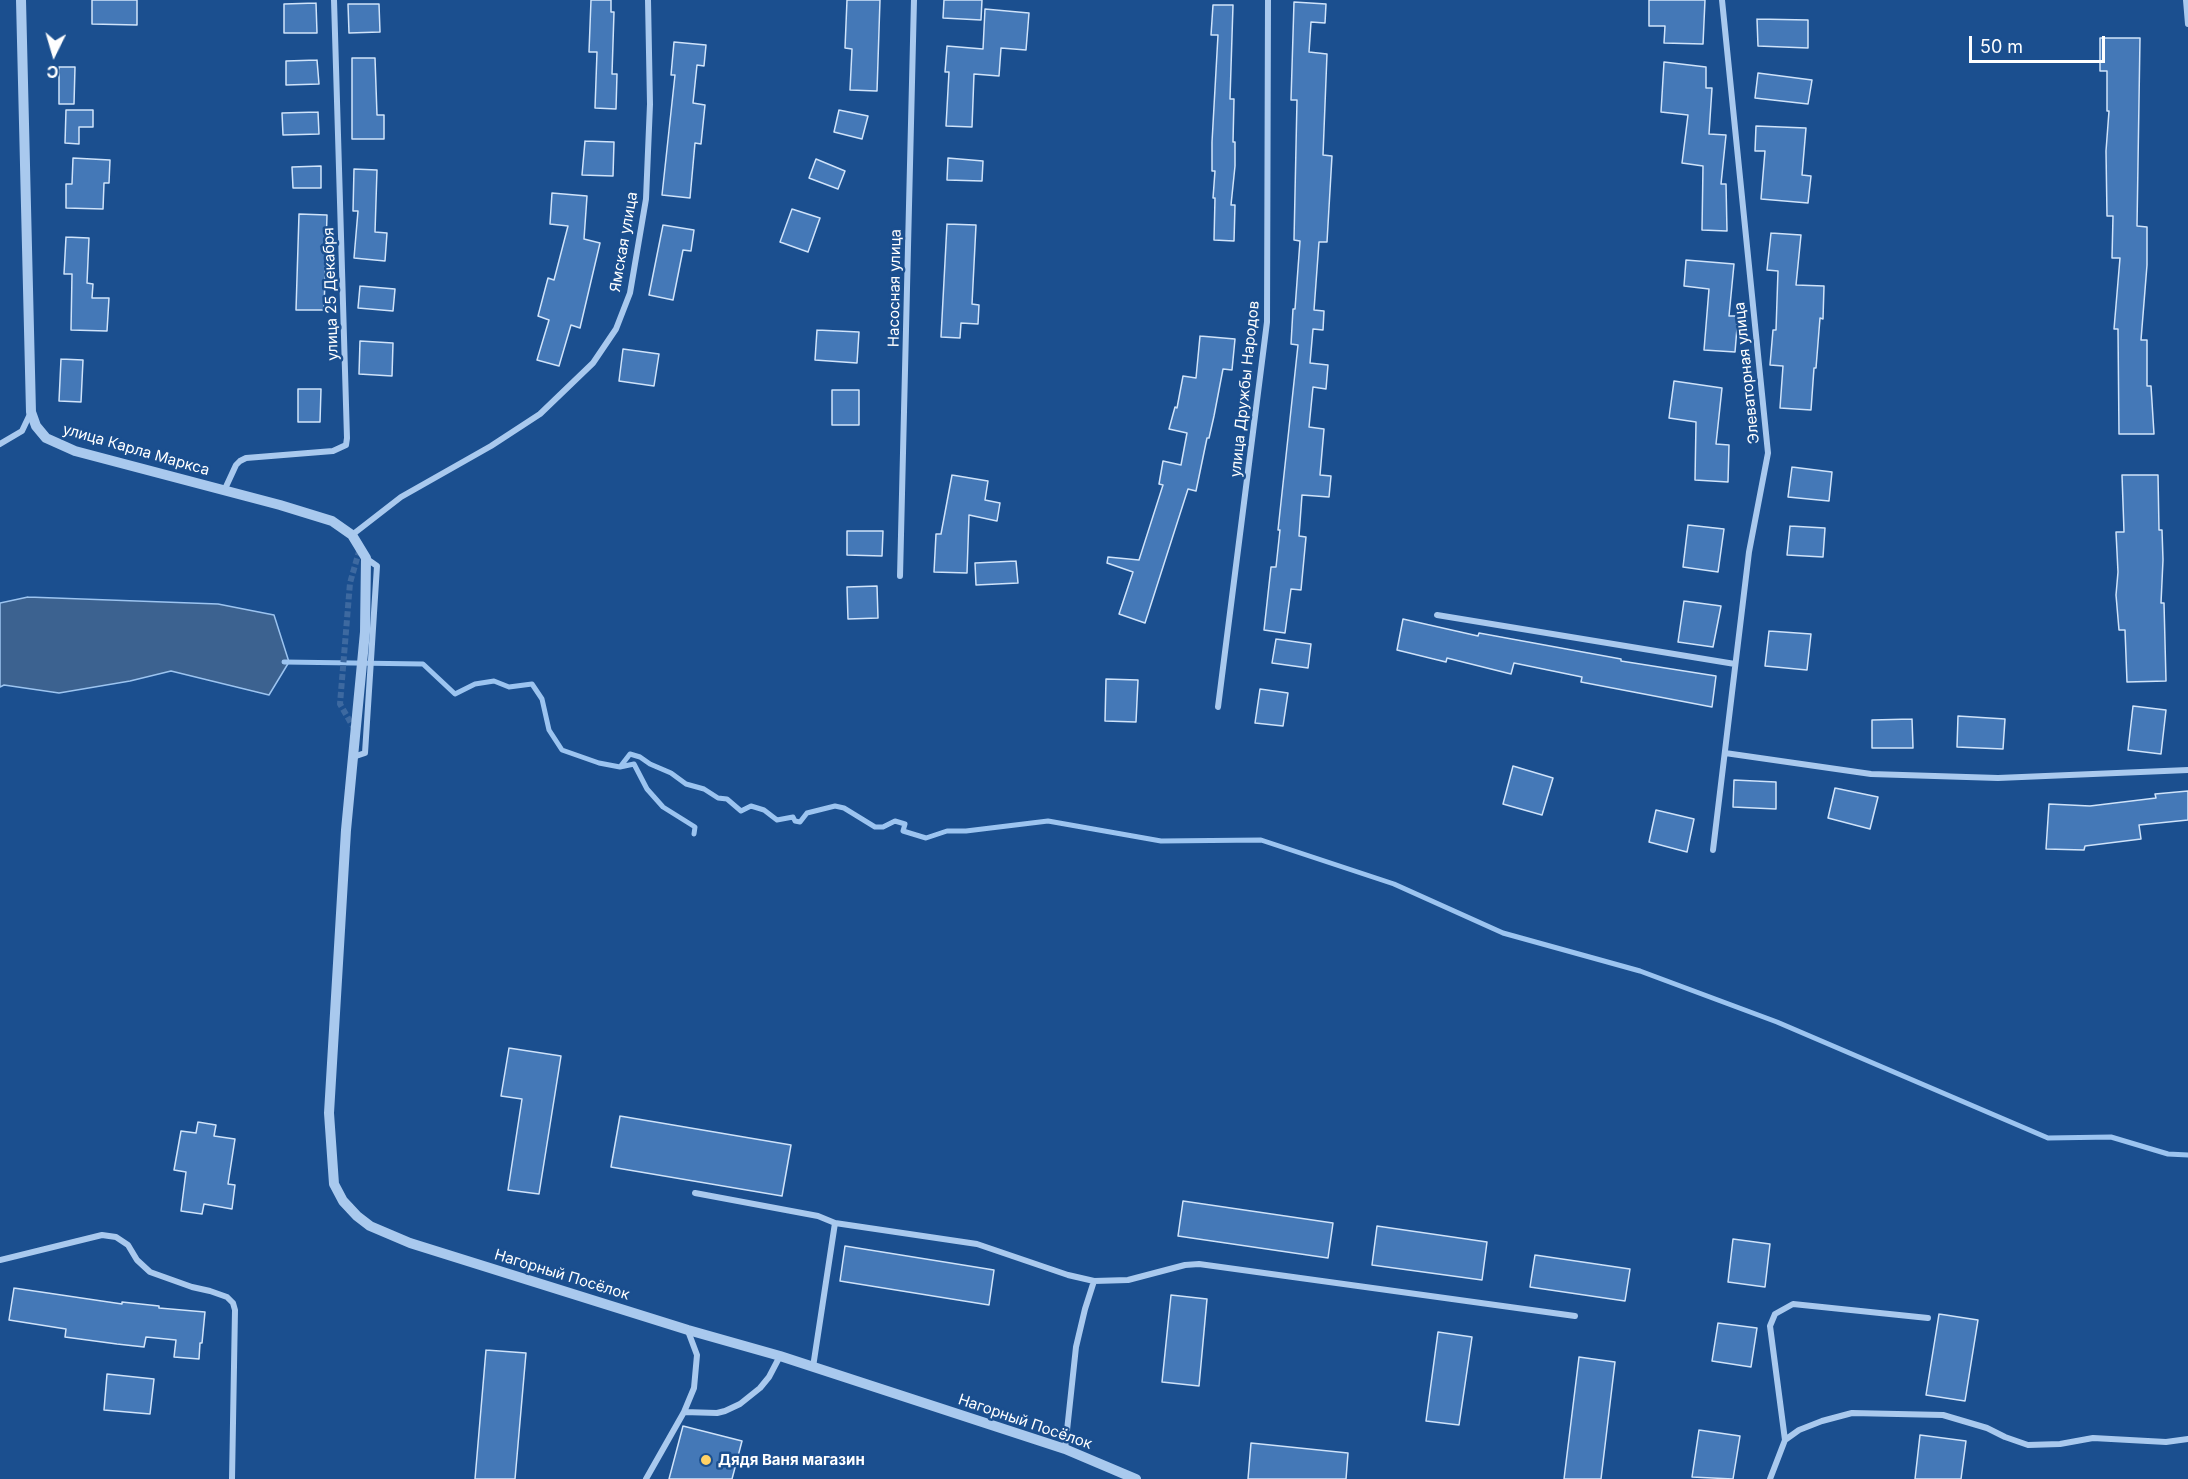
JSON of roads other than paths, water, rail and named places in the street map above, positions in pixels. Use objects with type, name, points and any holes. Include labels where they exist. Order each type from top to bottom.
[{"type":"street","name":"улица Карла Маркса","points":[[21,0],[31,412],[36,426],[46,438],[60,446],[309,513],[332,521],[352,535],[366,558],[365,632],[346,830]]},
{"type":"street","name":"улица 25 Декабря","points":[[224,491],[236,465],[246,458],[333,451],[346,445],[334,0]]},
{"type":"street","name":"Ямская улица","points":[[352,535],[401,497],[491,446],[540,414],[593,363],[615,329],[630,293],[645,198],[650,104],[648,0]]},
{"type":"street","name":"Насосная улица","points":[[900,576],[914,0]]},
{"type":"street","name":"улица Дружбы Народов","points":[[1218,707],[1267,322],[1268,0]]},
{"type":"street","name":"Элеваторная улица","points":[[1713,850],[1749,552],[1768,453],[1722,0]]},
{"type":"street","points":[[2186,0],[2188,24]]},
{"type":"street","points":[[0,444],[22,431],[31,412]]},
{"type":"street","points":[[1437,615],[1736,664]]},
{"type":"street","points":[[1725,753],[1871,774],[1894,775],[1998,778],[2188,770]]},
{"type":"street","name":"Нагорный Посёлок","points":[[346,830],[329,1113],[334,1184],[343,1201],[357,1216],[370,1226],[393,1236],[688,1330],[780,1356],[1065,1449],[1136,1479]]},
{"type":"street","points":[[695,1193],[818,1216],[835,1223],[977,1244],[1068,1275],[1094,1281],[1128,1280],[1185,1265],[1199,1264],[1575,1316]]},
{"type":"street","points":[[813,1368],[835,1223]]},
{"type":"street","points":[[0,1260],[102,1235],[116,1237],[128,1245],[137,1260],[150,1272],[227,1297],[233,1303],[235,1310],[232,1479]]},
{"type":"street","points":[[1065,1449],[1076,1347],[1094,1281]]},
{"type":"street","points":[[1770,1479],[1785,1440],[1770,1326],[1775,1314],[1793,1305],[1929,1318]]},
{"type":"street","points":[[646,1479],[684,1412],[694,1388],[697,1350],[688,1330]]},
{"type":"street","points":[[684,1412],[717,1413],[740,1404],[760,1388],[769,1377],[780,1356]]},
{"type":"street","points":[[1785,1440],[1799,1430],[1852,1413],[1943,1415],[1988,1428],[2028,1445],[2060,1444],[2093,1438],[2166,1442],[2188,1439]]},
{"type":"water","points":[[28,597],[218,604],[274,615],[289,662],[269,695],[171,671],[130,681],[59,693],[4,685],[0,687],[0,603]]},
{"type":"waterway","points":[[284,662],[423,664],[455,694],[475,684],[494,681],[509,687],[532,684],[542,699],[549,730],[562,750],[599,763],[620,767],[630,754],[640,757],[671,773],[686,784],[704,789],[718,798],[727,799],[741,811],[751,806],[764,810],[777,820],[793,817],[795,821],[800,822],[807,813],[835,806],[844,808],[875,827],[883,827],[895,821],[905,824],[903,831],[926,838],[947,831],[966,831],[1048,821],[1161,841],[1261,840],[1394,884],[1503,933],[1640,971],[1777,1022],[2048,1138],[2111,1137],[2168,1154],[2188,1155]]},
{"type":"waterway","points":[[620,767],[634,764],[647,789],[663,807],[695,827],[694,834]]},
{"type":"tunnel","points":[[355,730],[340,704],[350,583],[360,548]]},
{"type":"place","name":"Дядя Ваня магазин","points":[[706,1460]]}]
